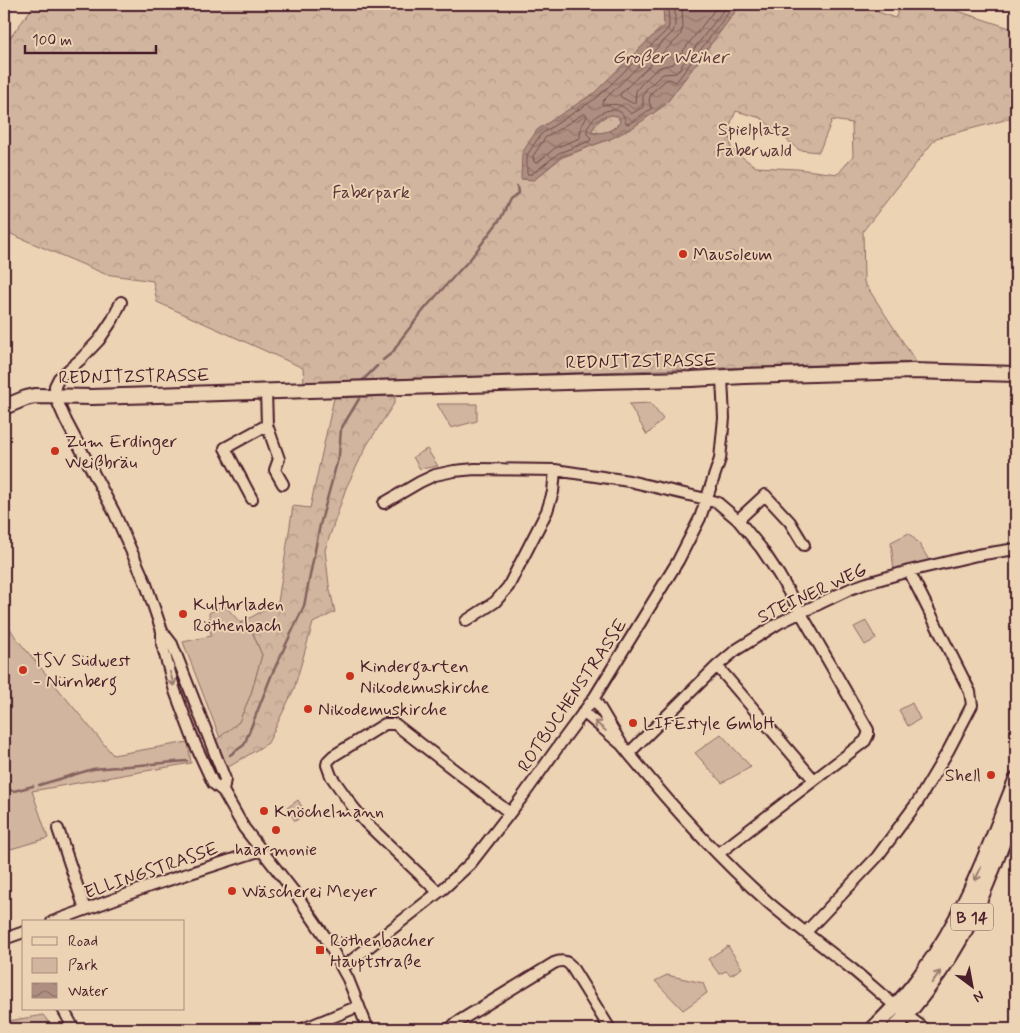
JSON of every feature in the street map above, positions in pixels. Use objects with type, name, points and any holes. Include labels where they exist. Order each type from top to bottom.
[{"type":"main road","name":"REDNITZSTRASSE","points":[[4,407],[35,396],[92,397],[598,380],[692,380],[753,376],[926,371],[1016,374]]},
{"type":"main road","name":"B 14","points":[[873,1029],[926,970],[960,914],[980,872],[1016,780]]},
{"type":"main road","name":"B 14","points":[[894,1029],[943,968],[965,930],[985,888],[1016,806]]},
{"type":"street","points":[[121,302],[113,320],[98,340],[81,359],[59,378],[55,386],[55,396],[66,421],[114,512],[146,584],[162,632],[162,644],[175,691],[195,744],[213,783],[224,791],[244,828],[313,917],[342,968],[360,1006],[368,1029]]},
{"type":"street","name":"ROTBUCHENSTRASSE","points":[[342,968],[438,892],[471,863],[524,796],[594,698],[678,561],[700,518],[720,459],[724,418],[722,378]]},
{"type":"street","points":[[266,391],[267,425],[280,459],[275,470],[283,484]]},
{"type":"street","points":[[252,499],[225,448],[267,425]]},
{"type":"street","points":[[384,503],[435,475],[454,471],[475,469],[555,470],[629,481],[718,502],[738,520],[761,548],[801,613],[868,730],[868,735],[865,741],[718,854]]},
{"type":"street","points":[[466,621],[495,602],[508,587],[547,511],[553,492],[555,470]]},
{"type":"street","points":[[738,520],[765,494],[790,522],[804,545]]},
{"type":"street","name":"STEINER WEG","points":[[626,749],[736,650],[779,623],[850,589],[909,571],[977,555],[1016,549]]},
{"type":"street","points":[[806,932],[867,869],[907,817],[948,751],[972,705],[970,692],[909,571]]},
{"type":"street","points":[[162,632],[172,644],[225,779],[224,791]]},
{"type":"street","points":[[717,666],[814,780]]},
{"type":"street","points":[[594,698],[626,749],[681,815],[718,854],[770,903],[906,1016],[925,1029]]},
{"type":"street","points":[[583,712],[626,749]]},
{"type":"street","points":[[438,892],[366,824],[331,776],[327,765],[328,761],[385,724],[395,724],[510,813]]},
{"type":"street","points":[[58,829],[85,909]]},
{"type":"street","name":"ELLINGSTRASSE","points":[[57,920],[182,875],[262,850]]},
{"type":"street","points":[[4,940],[22,933]]},
{"type":"street","points":[[450,1029],[456,1023],[549,966],[564,961],[571,966],[610,1029]]},
{"type":"street","points":[[303,1029],[360,1006]]},
{"type":"street","points":[[63,1010],[74,1029]]},
{"type":"green space","name":"Faberpark","points":[[35,4],[663,4],[664,25],[594,93],[537,130],[534,180],[561,158],[610,139],[632,128],[665,105],[741,4],[856,4],[895,18],[902,4],[936,4],[1016,30],[1016,117],[936,138],[863,231],[864,282],[916,362],[304,382],[303,368],[157,302],[153,281],[105,274],[4,231],[4,46]],"holes":[[[736,111],[761,118],[799,150],[819,152],[832,120],[852,123],[853,156],[838,174],[756,167],[731,149],[730,125]]]},
{"type":"green space","points":[[611,115],[618,116],[620,122],[614,128],[607,132],[591,132],[599,121]]},
{"type":"green space","points":[[395,396],[395,402],[367,445],[346,488],[325,550],[329,585],[335,612],[313,623],[294,689],[268,743],[227,768],[216,740],[239,722],[251,694],[262,655],[252,631],[240,630],[241,623],[278,602],[293,506],[310,508],[334,398]]},
{"type":"green space","points":[[650,403],[663,419],[647,435],[629,404]]},
{"type":"green space","points":[[437,404],[477,404],[477,421],[451,428]]},
{"type":"green space","points":[[427,449],[438,466],[420,469],[413,457]]},
{"type":"green space","points":[[909,533],[920,545],[930,562],[894,572],[891,542]]},
{"type":"green space","points":[[224,605],[241,623],[240,630],[252,631],[262,655],[251,694],[239,722],[220,738],[183,642],[211,636],[209,613]]},
{"type":"green space","points":[[4,619],[16,638],[113,755],[188,742],[191,763],[32,791],[48,838],[4,851]]},
{"type":"green space","points":[[866,621],[876,639],[865,645],[854,627]]},
{"type":"green space","points":[[164,644],[168,644],[206,738],[197,741]]},
{"type":"green space","points":[[912,703],[920,719],[908,726],[899,710]]},
{"type":"green space","points":[[721,734],[751,767],[722,783],[695,753]]},
{"type":"green space","points":[[298,800],[306,814],[295,821],[287,808]]},
{"type":"green space","points":[[728,946],[742,968],[731,975],[726,971],[719,974],[708,959]]},
{"type":"green space","points":[[667,975],[703,983],[707,993],[683,1010],[655,981]]},
{"type":"green space","points":[[43,1015],[54,1029],[14,1029],[9,1021]]},
{"type":"water","name":"Großer Weiher","points":[[663,4],[741,4],[665,105],[632,128],[610,139],[561,157],[534,180],[521,179],[522,153],[537,130],[594,93],[664,25]],"holes":[[[618,116],[620,122],[610,130],[599,133],[591,132],[604,117]]]},
{"type":"waterway","points":[[383,360],[393,352],[427,306],[471,258],[501,218],[510,199],[518,193],[517,186]]},
{"type":"waterway","points":[[362,381],[377,366]]},
{"type":"waterway","points":[[230,755],[244,745],[272,674],[304,606],[320,525],[339,455],[341,429],[359,399]]},
{"type":"waterway","points":[[39,785],[93,769],[187,761]]},
{"type":"waterway","points":[[4,789],[14,791],[33,786]]},
{"type":"place","name":"Mausoleum","points":[[683,254]]},
{"type":"place","name":"Zum Erdinger Weißbräu","points":[[55,451]]},
{"type":"place","name":"Kulturladen Röthenbach","points":[[183,614]]},
{"type":"place","name":"TSV Südwest - Nürnberg","points":[[23,670]]},
{"type":"place","name":"Kindergarten Nikodemuskirche","points":[[350,676]]},
{"type":"place","name":"Nikodemuskirche","points":[[308,709]]},
{"type":"place","name":"LIFEstyle GmbH","points":[[633,723]]},
{"type":"place","name":"Shell","points":[[991,775]]},
{"type":"place","name":"Knöchelmann","points":[[264,811]]},
{"type":"place","name":"haarmonie","points":[[276,830]]},
{"type":"place","name":"Wäscherei Meyer","points":[[232,891]]},
{"type":"place","name":"Röthenbacher Hauptstraße","points":[[320,950]]},
{"type":"park label","name":"Spielplatz Faberwald","points":[[754,139]]}]
